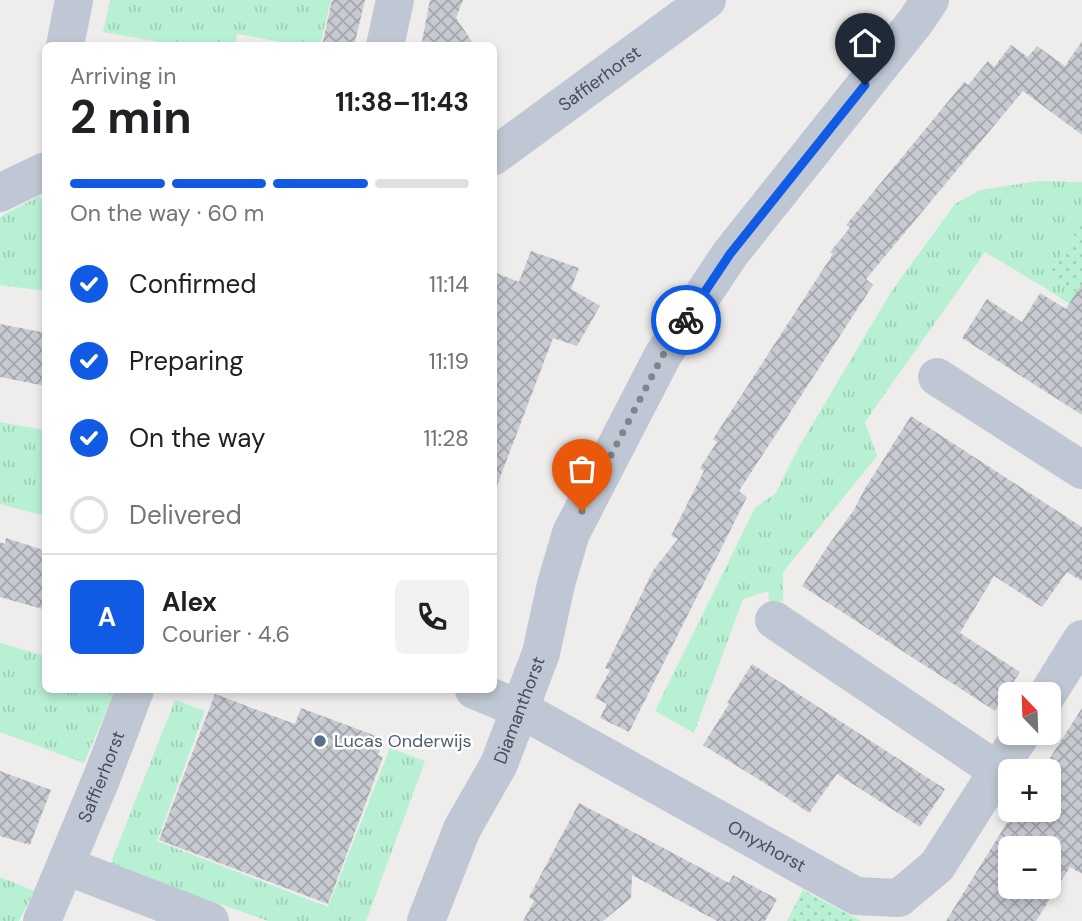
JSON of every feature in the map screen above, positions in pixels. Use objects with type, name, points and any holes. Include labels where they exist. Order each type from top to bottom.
[{"type":"street","points":[[66,42],[74,0]]},
{"type":"street","points":[[386,42],[395,0]]},
{"type":"street","name":"Saffierhorst","points":[[497,154],[707,0]]},
{"type":"street","name":"Diamanthorst","points":[[426,921],[463,829],[475,761],[520,642],[556,584],[570,533],[663,355],[730,254],[929,7]]},
{"type":"street","points":[[0,193],[42,169]]},
{"type":"street","points":[[937,377],[1082,471]]},
{"type":"street","points":[[774,620],[998,771]]},
{"type":"street","points":[[1055,682],[1082,639]]},
{"type":"street","name":"Saffierhorst","points":[[42,921],[134,693]]},
{"type":"street","name":"Onyxhorst","points":[[497,699],[856,896],[899,898],[937,866],[998,771]]},
{"type":"street","points":[[66,866],[209,921]]},
{"type":"green space","points":[[110,0],[331,0],[321,42],[283,42],[237,34],[236,42],[159,42],[103,32]]},
{"type":"green space","points":[[1039,181],[1082,182],[1082,222],[1049,275],[1082,296],[1082,312],[985,252],[865,422],[877,456],[783,572],[783,601],[769,602],[768,591],[743,599],[694,733],[655,711],[755,508],[775,494],[799,447],[891,292],[955,204],[980,190]]},
{"type":"green space","points":[[39,196],[42,200],[42,291],[0,285],[0,217]]},
{"type":"green space","points":[[1082,222],[1082,296],[1049,275]]},
{"type":"green space","points":[[0,422],[42,429],[42,515],[0,504]]},
{"type":"green space","points":[[0,643],[42,655],[42,693],[114,693],[84,763],[0,732]]},
{"type":"green space","points":[[175,700],[205,711],[157,841],[328,907],[390,748],[425,761],[366,921],[268,921],[110,865]]},
{"type":"green space","points":[[0,877],[34,891],[19,921],[0,921]]},
{"type":"green space","points":[[803,890],[861,921],[787,921]]},
{"type":"building","points":[[332,0],[365,0],[355,42],[323,42]]},
{"type":"building","points":[[430,0],[463,0],[456,18],[472,42],[422,42]]},
{"type":"building","points":[[1082,41],[1082,135],[1023,91],[866,279],[873,285],[739,491],[747,497],[629,732],[600,718],[607,704],[595,698],[610,670],[605,668],[654,569],[678,539],[671,536],[704,471],[700,468],[717,442],[713,439],[833,254],[830,252],[850,228],[846,225],[964,82],[968,85],[988,61],[994,67],[1011,45],[1028,57],[1037,46],[1065,66]]},
{"type":"building","points":[[531,251],[579,268],[571,289],[600,306],[577,346],[553,338],[497,485],[497,273],[519,282]]},
{"type":"building","points":[[1082,283],[1082,415],[962,338],[987,299],[1022,322],[1040,293],[1066,309]]},
{"type":"building","points":[[0,324],[42,332],[42,385],[0,377]]},
{"type":"building","points":[[911,416],[1082,527],[1082,581],[1067,572],[1042,607],[994,576],[960,633],[1020,672],[1014,682],[998,682],[998,706],[995,711],[802,586],[854,510]]},
{"type":"building","points":[[6,538],[42,550],[42,609],[0,597],[0,542],[5,544]]},
{"type":"building","points":[[752,664],[945,789],[920,827],[837,774],[809,813],[703,745]]},
{"type":"building","points":[[215,694],[295,724],[301,708],[384,739],[378,755],[383,757],[328,904],[159,840]]},
{"type":"building","points":[[1082,708],[1082,874],[1070,867],[1061,881],[1061,836],[999,836],[1008,822],[1061,822],[1061,759],[1049,759],[1061,745]]},
{"type":"building","points":[[0,771],[51,790],[30,845],[0,836]]},
{"type":"building","points":[[579,803],[729,883],[733,875],[777,899],[765,921],[717,921],[632,875],[631,898],[603,921],[523,921],[534,901],[529,897]]},
{"type":"building","points":[[998,837],[998,899],[1050,899],[1036,921],[946,921]]},
{"type":"way so far","points":[[582,511],[663,355],[686,320]]},
{"type":"place","name":"Lucas Onderwijs","points":[[320,741]]},
{"type":"route","points":[[686,320],[730,254],[865,85]]}]
